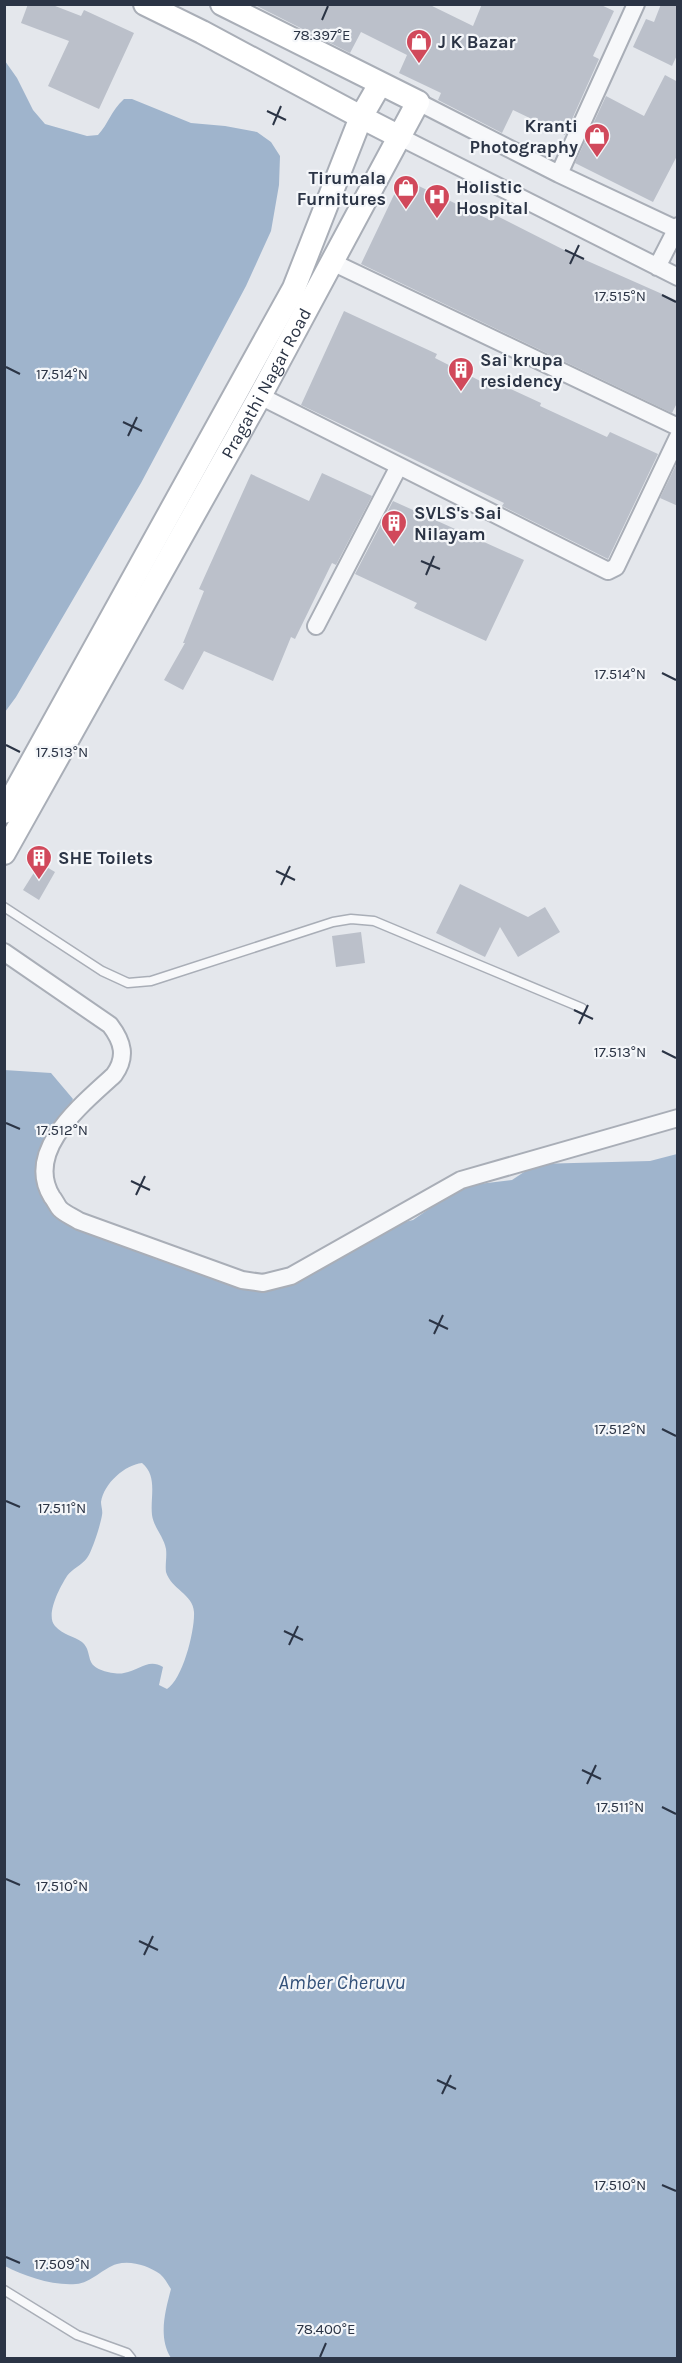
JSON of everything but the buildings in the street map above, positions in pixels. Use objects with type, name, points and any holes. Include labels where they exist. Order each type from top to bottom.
[{"type":"main road","points":[[145,4],[400,137]]},
{"type":"main road","points":[[226,6],[418,102]]},
{"type":"main road","name":"Pragathi Nagar Road","points":[[4,812],[294,288],[361,117],[380,84]]},
{"type":"main road","name":"Pragathi Nagar Road","points":[[4,853],[260,396],[418,102]]},
{"type":"street","points":[[559,174],[634,5]]},
{"type":"street","points":[[418,102],[559,174],[677,228],[657,267]]},
{"type":"street","points":[[400,137],[678,277]]},
{"type":"street","points":[[332,262],[678,427]]},
{"type":"street","points":[[260,396],[608,571],[616,567],[678,437]]},
{"type":"street","points":[[316,627],[399,466]]},
{"type":"street","points":[[4,952],[111,1025],[119,1037],[124,1053],[120,1068],[66,1120],[48,1153],[44,1175],[49,1192],[60,1209],[80,1221],[242,1280],[263,1283],[291,1276],[461,1180],[678,1118]]},
{"type":"lane","points":[[4,907],[102,971],[128,983],[151,981],[333,922],[351,919],[374,921],[582,1008]]},
{"type":"lane","points":[[4,2290],[77,2334],[127,2353],[130,2358]]},
{"type":"water","points":[[5,61],[17,78],[33,110],[45,124],[87,136],[98,135],[119,104],[124,99],[132,99],[191,123],[257,132],[271,142],[280,156],[279,185],[271,231],[246,286],[141,483],[5,712]]},
{"type":"water","name":"Amber Cheruvu","points":[[4,1070],[51,1073],[73,1099],[68,1109],[48,1131],[39,1167],[47,1197],[155,1259],[170,1261],[239,1288],[287,1286],[388,1226],[413,1220],[462,1186],[512,1180],[536,1164],[650,1161],[677,1154],[677,2358],[171,2358],[164,2333],[165,2315],[171,2289],[156,2271],[140,2264],[122,2263],[112,2266],[87,2281],[67,2284],[39,2280],[5,2266]],"holes":[[[142,1463],[152,1480],[153,1520],[166,1549],[166,1572],[172,1583],[190,1601],[194,1612],[187,1654],[173,1684],[167,1689],[159,1685],[163,1667],[158,1665],[148,1664],[129,1672],[120,1673],[106,1672],[97,1668],[91,1662],[84,1644],[58,1629],[52,1621],[55,1601],[67,1576],[89,1555],[101,1519],[101,1502],[106,1488],[122,1471],[135,1464]]]},
{"type":"place","name":"J K Bazar","points":[[419,65]]},
{"type":"place","name":"Kranti Photography","points":[[597,159]]},
{"type":"place","name":"Tirumala Furnitures","points":[[406,211]]},
{"type":"place","name":"Holistic Hospital","points":[[437,220]]},
{"type":"place","name":"Sai krupa residency","points":[[461,393]]},
{"type":"place","name":"SVLS's Sai Nilayam","points":[[394,546]]},
{"type":"place","name":"SHE Toilets","points":[[39,881]]}]
